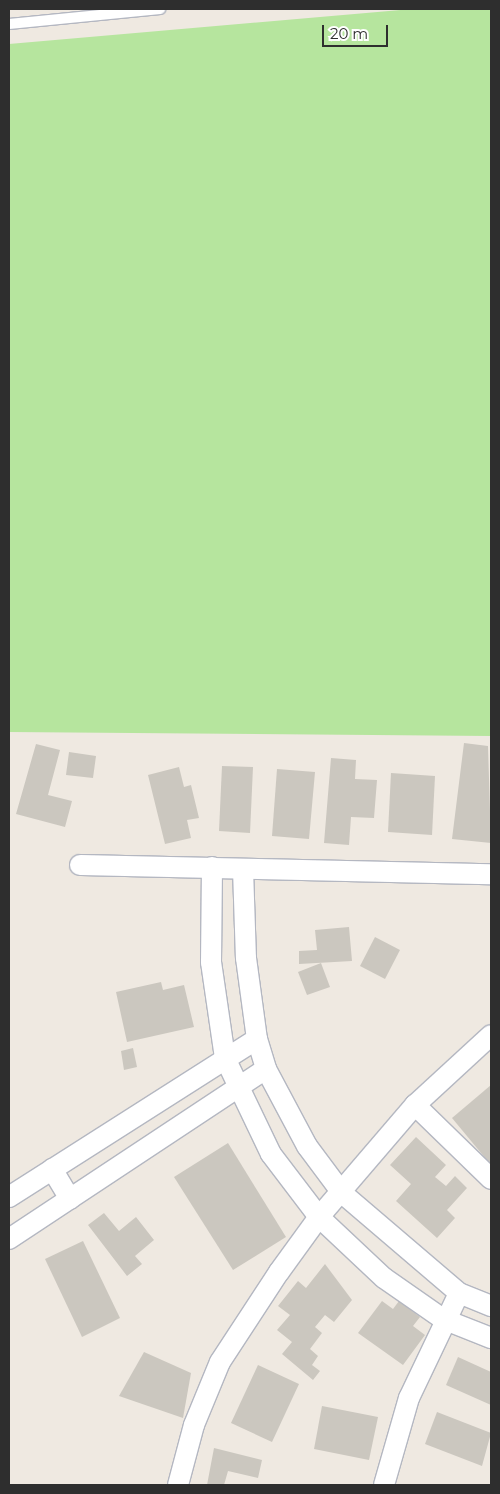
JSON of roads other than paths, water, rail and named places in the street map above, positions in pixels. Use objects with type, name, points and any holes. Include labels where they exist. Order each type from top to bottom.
[{"type":"street","points":[[80,864],[491,874]]},
{"type":"street","points":[[212,867],[210,962],[225,1058],[236,1088],[271,1154],[319,1217],[384,1278],[443,1319],[491,1338]]},
{"type":"street","points":[[243,869],[246,958],[257,1039],[266,1069],[307,1146],[342,1193],[459,1293],[491,1306]]},
{"type":"street","points":[[178,1485],[194,1424],[220,1362],[319,1217],[342,1193],[416,1105],[491,1035]]},
{"type":"street","points":[[9,1197],[257,1039]]},
{"type":"street","points":[[9,1239],[266,1069]]},
{"type":"street","points":[[416,1105],[491,1179]]},
{"type":"street","points":[[52,1169],[70,1198]]},
{"type":"street","points":[[384,1485],[409,1398],[443,1319],[459,1293]]},
{"type":"lane","points":[[9,24],[63,14],[160,9]]}]
